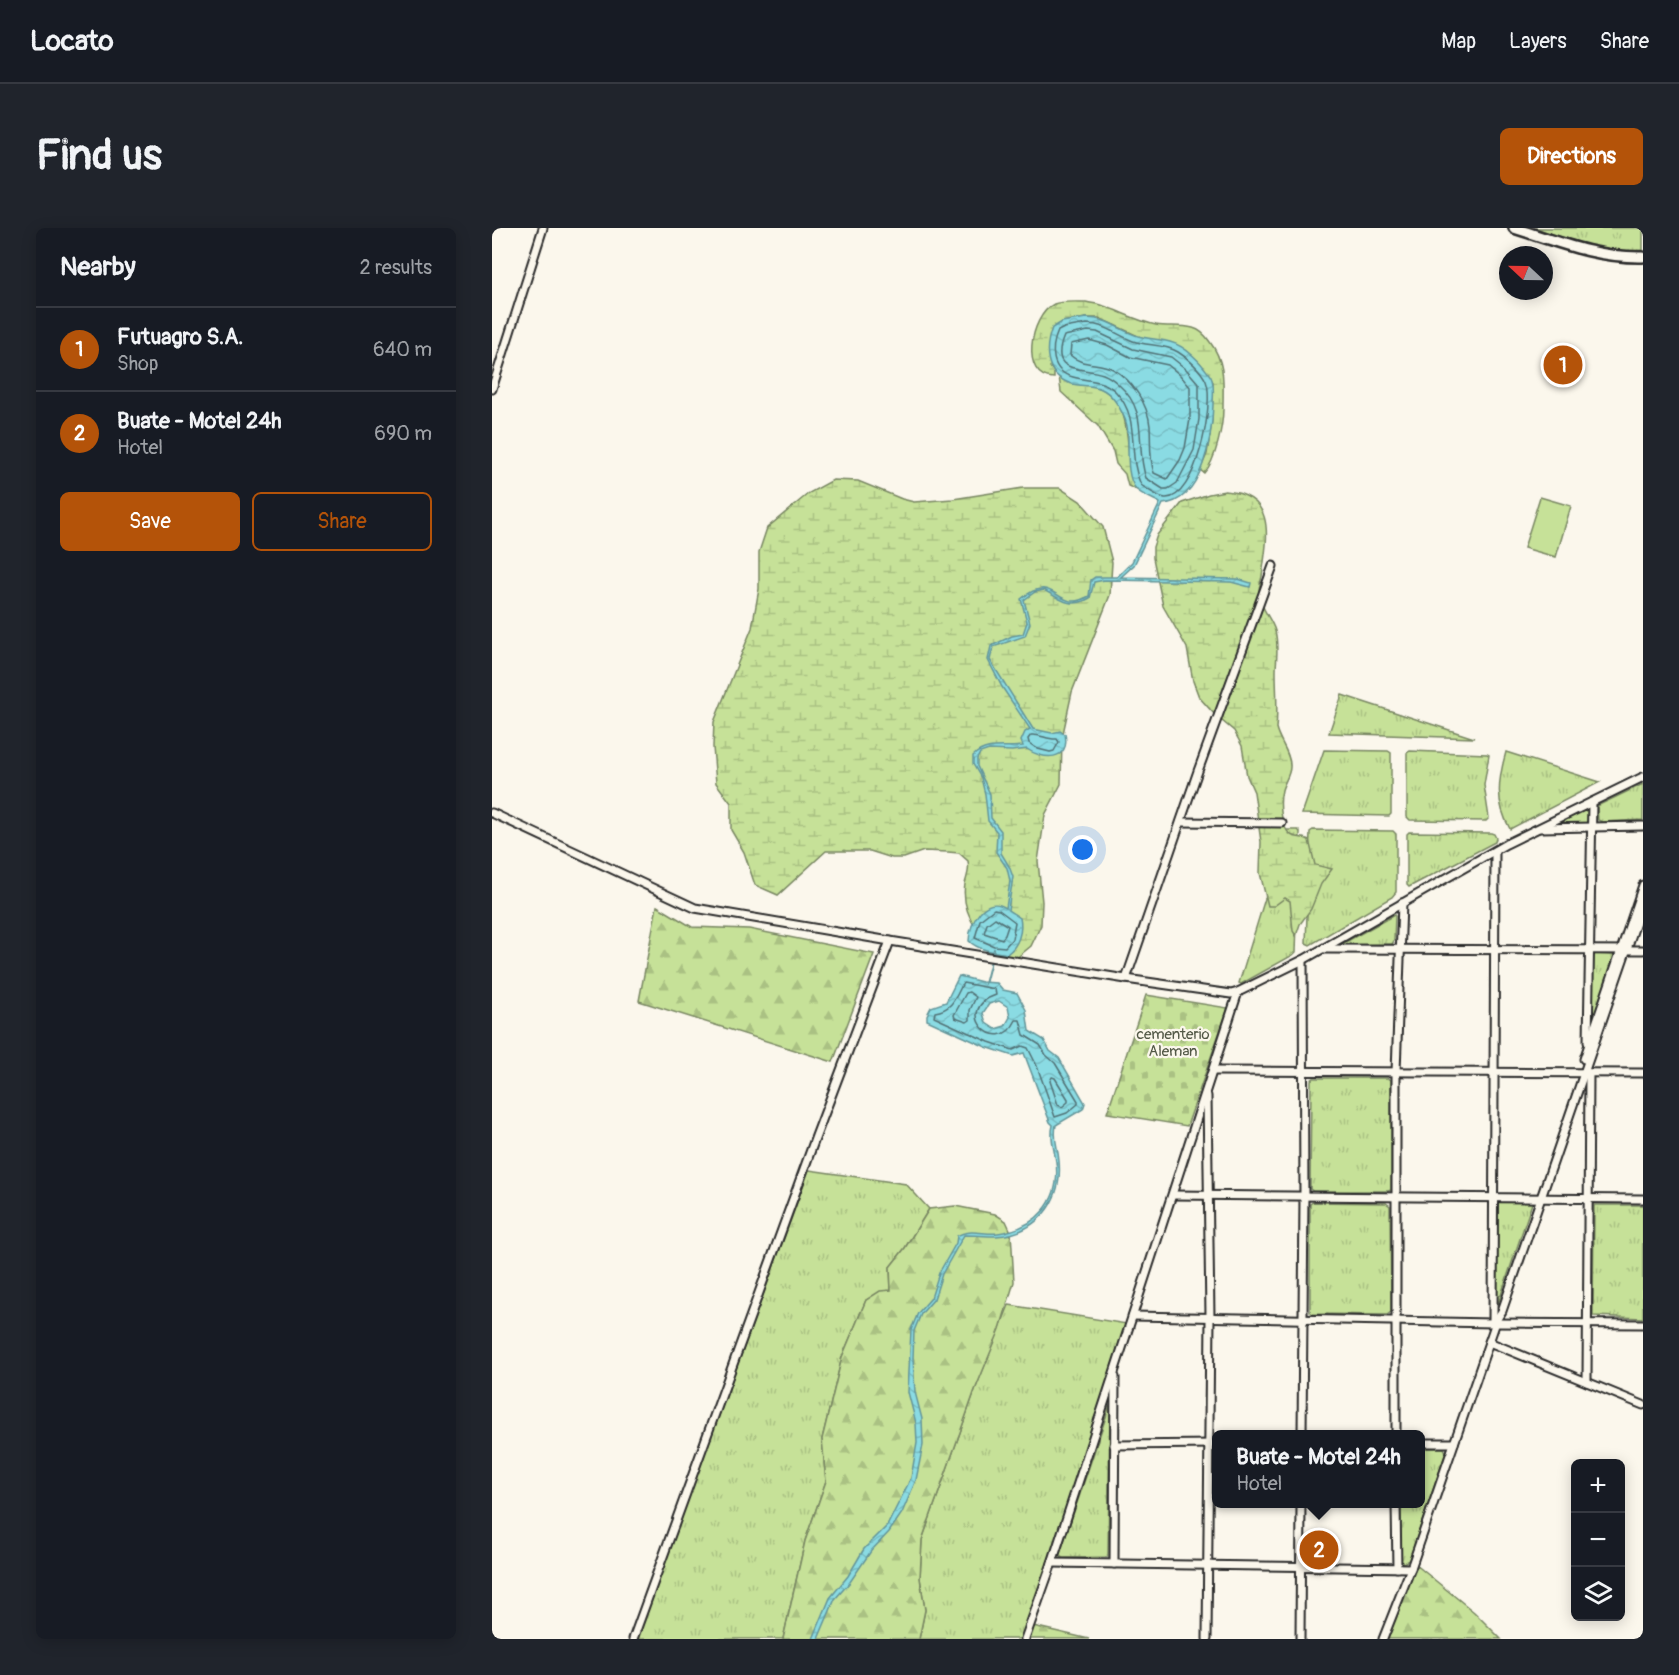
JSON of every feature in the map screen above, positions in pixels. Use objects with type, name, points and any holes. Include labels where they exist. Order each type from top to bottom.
[{"type":"street","points":[[492,389],[543,228]]},
{"type":"street","points":[[1514,228],[1598,255],[1622,258],[1643,257]]},
{"type":"street","points":[[1126,979],[1273,566]]},
{"type":"street","points":[[492,813],[695,908],[992,958],[1231,994],[1238,993],[1303,960],[1495,851],[1643,777]]},
{"type":"street","points":[[1587,1382],[1588,1198],[1584,1073],[1587,1048],[1592,802]]},
{"type":"street","points":[[1181,822],[1282,823]]},
{"type":"street","points":[[1539,828],[1643,826]]},
{"type":"street","points":[[1495,851],[1493,1197],[1495,1322]]},
{"type":"street","points":[[1383,1639],[1411,1568],[1498,1310],[1584,1073],[1643,885]]},
{"type":"street","points":[[1587,1048],[1643,902]]},
{"type":"street","points":[[1396,1430],[1396,1072],[1402,903]]},
{"type":"street","points":[[633,1639],[812,1147],[890,941]]},
{"type":"street","points":[[1322,949],[1643,950]]},
{"type":"street","points":[[1302,1430],[1303,960]]},
{"type":"street","points":[[1025,1639],[1052,1563],[1238,993]]},
{"type":"street","points":[[1213,1071],[1643,1074]]},
{"type":"street","points":[[1206,1090],[1213,1430]]},
{"type":"street","points":[[1173,1195],[1643,1199]]},
{"type":"street","points":[[1133,1316],[1643,1324]]},
{"type":"street","points":[[1489,1342],[1643,1405]]},
{"type":"street","points":[[1114,1564],[1115,1370]]},
{"type":"street","points":[[1425,1443],[1454,1443]]},
{"type":"street","points":[[1114,1445],[1212,1444]]},
{"type":"street","points":[[1207,1639],[1212,1468]]},
{"type":"street","points":[[1300,1639],[1301,1508]]},
{"type":"street","points":[[1396,1508],[1397,1568]]},
{"type":"street","points":[[1052,1563],[1411,1568]]},
{"type":"green space","points":[[1535,228],[1643,228],[1643,250],[1602,248]]},
{"type":"green space","points":[[1086,302],[1102,305],[1156,325],[1193,328],[1210,342],[1221,366],[1223,415],[1215,452],[1204,473],[1200,470],[1207,454],[1212,421],[1213,382],[1200,363],[1191,355],[1138,336],[1099,318],[1086,318],[1062,322],[1050,367],[1054,372],[1054,378],[1043,375],[1036,368],[1032,358],[1034,333],[1046,311],[1057,303]]},
{"type":"green space","points":[[1059,376],[1070,382],[1099,387],[1115,399],[1125,422],[1132,477],[1137,490],[1128,486],[1125,474],[1116,464],[1113,451],[1098,426],[1061,392]]},
{"type":"green space","points":[[833,480],[858,481],[914,502],[953,499],[1023,488],[1060,488],[1080,501],[1103,527],[1112,562],[1110,595],[1072,692],[1062,738],[1061,784],[1045,815],[1038,861],[1042,902],[1041,925],[1031,946],[1014,960],[994,949],[977,930],[971,919],[965,896],[968,861],[959,853],[924,851],[904,858],[892,858],[870,851],[826,851],[778,895],[755,885],[744,852],[731,830],[731,803],[716,783],[713,747],[714,722],[752,628],[759,589],[759,552],[767,528],[809,493]]},
{"type":"green space","points":[[1225,491],[1242,494],[1254,501],[1265,521],[1266,548],[1259,594],[1276,636],[1276,728],[1290,762],[1289,773],[1281,795],[1283,820],[1291,835],[1309,840],[1315,865],[1332,869],[1321,884],[1311,909],[1300,924],[1296,936],[1293,931],[1290,901],[1285,898],[1274,906],[1268,906],[1260,873],[1261,842],[1254,792],[1247,776],[1242,746],[1234,731],[1199,697],[1193,681],[1187,648],[1163,606],[1153,558],[1153,547],[1157,535],[1182,503]]},
{"type":"green space","points":[[1540,497],[1571,506],[1556,557],[1524,548]]},
{"type":"green space","points":[[1342,695],[1474,738],[1329,733]]},
{"type":"green space","points":[[1324,750],[1388,751],[1391,753],[1391,814],[1389,816],[1302,814]]},
{"type":"green space","points":[[1410,751],[1489,755],[1484,785],[1489,818],[1486,821],[1410,820],[1407,817],[1407,753]]},
{"type":"green space","points":[[1506,752],[1600,782],[1510,829],[1502,810],[1499,791]]},
{"type":"green space","points":[[1643,784],[1643,820],[1602,822],[1598,820],[1597,807],[1599,805]]},
{"type":"green space","points":[[1588,810],[1587,824],[1556,824]]},
{"type":"green space","points":[[1286,830],[1300,832],[1296,952],[1241,984],[1239,983]]},
{"type":"green space","points":[[1313,830],[1393,831],[1396,834],[1396,892],[1392,897],[1310,945],[1306,943],[1310,832]]},
{"type":"green space","points":[[1409,832],[1491,833],[1496,838],[1495,842],[1409,887],[1407,885],[1407,834]]},
{"type":"green space","points":[[657,906],[692,927],[749,929],[874,954],[833,1062],[639,1001]]},
{"type":"green space","points":[[1394,915],[1392,944],[1340,945]]},
{"type":"green space","points":[[1593,955],[1616,955],[1591,1027]]},
{"type":"green space","name":"cementerio Aleman","points":[[1146,995],[1228,1008],[1187,1126],[1107,1113]]},
{"type":"green space","points":[[1314,1078],[1388,1078],[1391,1080],[1391,1190],[1313,1191],[1310,1189],[1311,1080]]},
{"type":"green space","points":[[809,1170],[906,1184],[929,1209],[905,1248],[890,1267],[891,1291],[866,1300],[842,1357],[822,1439],[826,1481],[805,1541],[783,1639],[637,1639]]},
{"type":"green space","points":[[1531,1201],[1532,1203],[1496,1310],[1497,1202]]},
{"type":"green space","points":[[1313,1202],[1386,1203],[1390,1206],[1391,1312],[1387,1315],[1313,1314],[1310,1312],[1310,1204]]},
{"type":"green space","points":[[1594,1205],[1643,1205],[1643,1318],[1593,1316]]},
{"type":"green space","points":[[955,1206],[995,1214],[1006,1221],[1011,1232],[1014,1282],[1000,1329],[975,1390],[922,1540],[920,1578],[925,1610],[919,1639],[783,1639],[805,1541],[826,1481],[822,1439],[842,1357],[866,1300],[880,1291],[891,1290],[890,1267],[905,1248],[929,1209]]},
{"type":"green space","points":[[1009,1305],[1127,1324],[1023,1639],[919,1639],[925,1610],[920,1578],[922,1540],[975,1390]]},
{"type":"green space","points":[[1110,1405],[1108,1557],[1063,1558],[1059,1556]]},
{"type":"green space","points":[[1425,1448],[1444,1448],[1446,1452],[1409,1560],[1401,1562],[1401,1508],[1425,1508]]},
{"type":"green space","points":[[1415,1564],[1474,1612],[1501,1639],[1386,1639]]},
{"type":"green space","points":[[1033,1626],[1089,1639],[1028,1639]]},
{"type":"water","points":[[1086,318],[1107,322],[1131,334],[1176,344],[1198,361],[1213,383],[1210,433],[1203,465],[1196,480],[1188,492],[1177,500],[1163,504],[1134,565],[1121,577],[1238,579],[1251,583],[1250,587],[1231,582],[1105,580],[1094,582],[1090,598],[1077,603],[1066,602],[1044,590],[1035,592],[1024,600],[1030,623],[1025,636],[993,647],[990,660],[1033,729],[1052,733],[1060,731],[1065,734],[1066,743],[1064,750],[1054,756],[1040,755],[1027,749],[989,750],[980,753],[977,759],[977,766],[990,794],[991,818],[1001,831],[1001,853],[1013,877],[1008,910],[1020,918],[1019,938],[1007,954],[982,949],[969,941],[972,926],[980,912],[992,905],[1006,908],[1010,881],[1007,868],[996,852],[997,832],[988,821],[985,794],[981,778],[973,764],[973,756],[990,747],[1023,746],[1021,741],[1025,732],[1030,729],[1002,687],[988,660],[991,646],[1012,636],[1023,634],[1027,622],[1021,599],[1033,591],[1042,589],[1049,590],[1069,601],[1078,601],[1089,596],[1091,580],[1095,577],[1117,577],[1132,562],[1160,503],[1138,491],[1132,483],[1127,426],[1115,401],[1099,388],[1076,385],[1061,379],[1051,367],[1048,344],[1052,328],[1062,322]]},
{"type":"water","points":[[959,976],[997,983],[1003,990],[1017,993],[1026,1010],[1029,1031],[1044,1040],[1050,1051],[1059,1058],[1085,1103],[1083,1109],[1056,1125],[1059,1176],[1052,1202],[1044,1213],[1024,1229],[1011,1234],[964,1235],[942,1274],[934,1299],[921,1314],[914,1331],[913,1358],[915,1392],[922,1419],[923,1445],[916,1480],[902,1513],[835,1599],[818,1639],[813,1639],[830,1598],[848,1576],[864,1549],[887,1526],[911,1478],[917,1443],[916,1423],[908,1392],[911,1330],[918,1313],[931,1298],[939,1273],[956,1243],[957,1236],[967,1232],[998,1233],[1024,1225],[1044,1210],[1055,1189],[1057,1176],[1052,1139],[1053,1125],[1024,1053],[1013,1056],[986,1047],[927,1020],[931,1007],[946,1002]],"holes":[[[999,1001],[1008,1007],[1010,1017],[1005,1026],[995,1029],[986,1023],[983,1013],[989,1004]]]},
{"type":"waterway","points":[[985,984],[994,949]]},
{"type":"place","name":"Futuagro S.A.","points":[[1563,365]]},
{"type":"place","name":"Buate - Motel 24h","points":[[1319,1550]]}]
